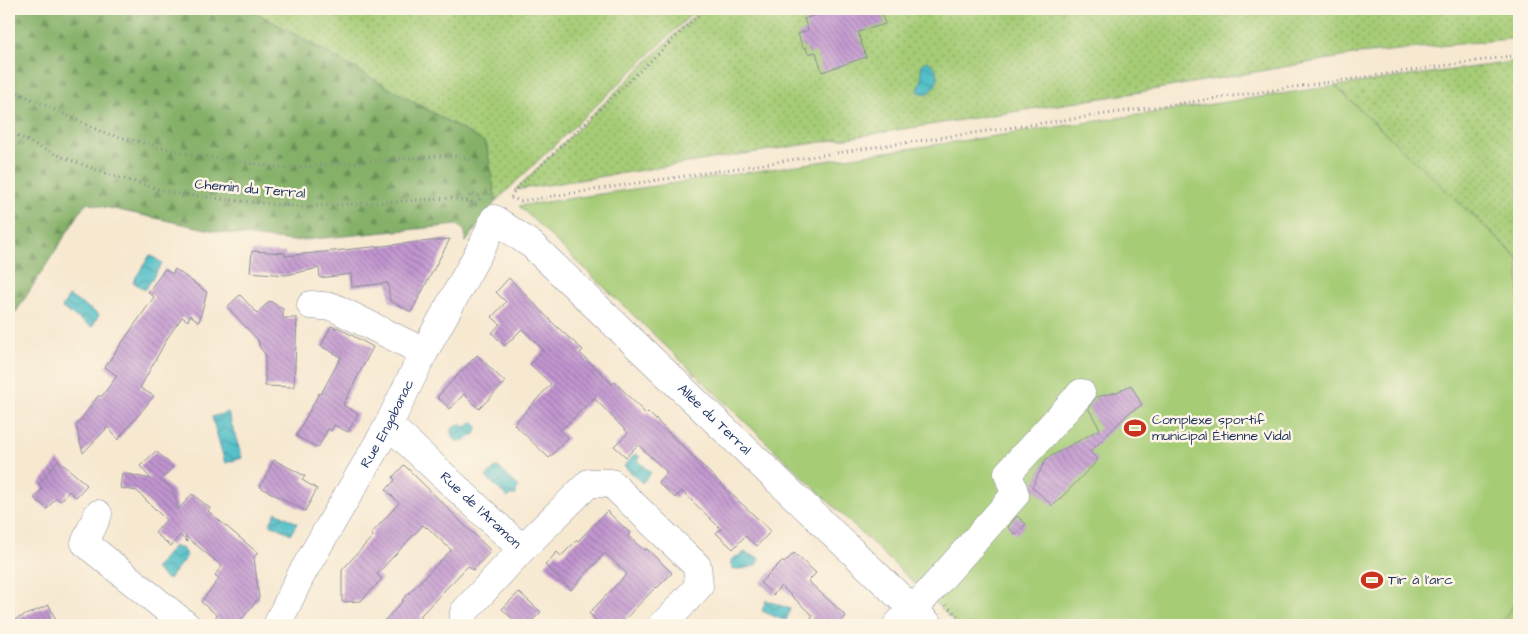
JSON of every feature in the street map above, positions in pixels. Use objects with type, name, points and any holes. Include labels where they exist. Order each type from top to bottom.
[{"type":"street","name":"Rue Engabanac","points":[[277,625],[300,575],[387,428],[424,352],[484,243],[487,212]]},
{"type":"street","name":"Allée du Terral","points":[[487,212],[532,245],[913,620]]},
{"type":"street","points":[[311,305],[333,307],[424,352]]},
{"type":"street","points":[[913,620],[1015,495],[1008,473],[1081,393]]},
{"type":"street","name":"Rue de l'Aramon","points":[[387,428],[401,436],[522,549],[464,612],[463,625]]},
{"type":"street","points":[[522,549],[589,483],[611,483],[697,566],[699,586],[663,625]]},
{"type":"street","points":[[98,514],[85,543],[186,625]]},
{"type":"path","points":[[467,201],[471,194],[480,196],[487,212],[501,206],[511,198],[515,190],[705,9]]},
{"type":"path","points":[[511,198],[521,201],[875,147],[1519,55]]},
{"type":"path","points":[[9,88],[104,133],[187,154],[282,168],[452,155],[490,166]]},
{"type":"path","name":"Chemin du Terral","points":[[9,131],[45,150],[110,175],[173,193],[302,207],[452,198],[467,201],[487,212]]},
{"type":"green space","points":[[9,9],[250,9],[486,143],[496,201],[466,242],[465,232],[458,225],[293,241],[224,233],[86,203],[9,323]]},
{"type":"green space","points":[[250,9],[697,9],[496,201],[486,143]]},
{"type":"green space","points":[[701,9],[1519,9],[1519,38],[1359,54],[1140,92],[515,190]]},
{"type":"green space","points":[[1519,61],[1519,259],[1335,86]]},
{"type":"green space","name":"Complexe sportif municipal Étienne Vidal","points":[[1335,86],[1519,259],[1519,597],[1499,625],[958,625],[519,206]]},
{"type":"green space","points":[[1519,597],[1519,625],[1499,625]]},
{"type":"water","points":[[926,61],[935,68],[938,77],[935,86],[927,94],[918,91],[922,79],[922,64]]},
{"type":"water","points":[[150,255],[162,263],[145,290],[133,282]]},
{"type":"water","points":[[69,296],[99,315],[92,327],[62,308]]},
{"type":"water","points":[[228,412],[242,458],[225,463],[212,417]]},
{"type":"water","points":[[473,422],[477,426],[474,435],[459,441],[452,437],[452,428],[459,424],[466,427]]},
{"type":"water","points":[[636,453],[640,457],[638,460],[651,473],[642,483],[624,466]]},
{"type":"water","points":[[497,466],[519,487],[516,490],[516,495],[511,495],[508,498],[486,477]]},
{"type":"water","points":[[276,512],[297,523],[291,534],[270,524]]},
{"type":"water","points":[[174,546],[177,548],[181,547],[187,556],[168,580],[155,569]]},
{"type":"water","points":[[744,552],[756,556],[759,559],[758,564],[746,568],[733,569],[732,560]]},
{"type":"water","points":[[766,600],[790,609],[786,621],[762,611]]},
{"type":"building","points":[[834,9],[880,9],[885,24],[858,32],[866,57],[822,72],[816,52],[808,54],[806,47],[803,48],[798,34],[808,30],[804,19]]},
{"type":"building","points":[[450,239],[411,312],[390,301],[388,283],[352,287],[351,274],[320,278],[319,268],[286,275],[250,272],[252,251],[285,253],[285,256]]},
{"type":"building","points":[[165,269],[172,274],[175,269],[207,292],[199,322],[190,315],[188,321],[182,317],[168,337],[140,388],[154,396],[118,440],[108,427],[83,453],[76,426],[98,396],[102,396],[117,376],[105,367],[154,297],[148,292]]},
{"type":"building","points":[[509,278],[556,326],[583,350],[580,353],[612,384],[615,382],[646,414],[648,412],[771,531],[757,546],[745,536],[733,549],[716,533],[721,529],[682,491],[675,498],[658,482],[667,472],[638,445],[626,457],[614,446],[628,433],[594,398],[560,431],[568,438],[549,458],[514,424],[551,384],[530,364],[543,350],[522,329],[505,346],[492,333],[500,324],[492,317],[506,302],[496,292]]},
{"type":"building","points":[[240,295],[257,313],[270,301],[283,309],[283,318],[297,318],[294,387],[265,386],[265,354],[260,348],[258,340],[227,307]]},
{"type":"building","points":[[331,326],[337,327],[373,347],[343,405],[358,414],[348,432],[334,425],[331,431],[328,429],[318,448],[296,436],[341,357],[321,346]]},
{"type":"building","points":[[477,355],[505,382],[479,409],[464,394],[450,409],[437,397]]},
{"type":"building","points":[[1131,385],[1142,405],[1129,413],[1090,452],[1098,460],[1053,506],[1032,487],[1046,459],[1100,429],[1088,408],[1096,397],[1117,392]]},
{"type":"building","points":[[156,451],[173,467],[161,480],[174,492],[178,510],[192,494],[210,508],[208,511],[258,553],[254,557],[259,598],[237,625],[224,625],[215,618],[217,615],[201,602],[219,579],[215,575],[222,566],[185,536],[187,542],[180,535],[171,546],[155,533],[166,520],[137,491],[120,488],[122,473],[151,479],[140,466]]},
{"type":"building","points":[[58,460],[87,485],[76,497],[69,491],[61,501],[56,498],[47,509],[34,498],[43,488],[39,484]]},
{"type":"building","points":[[274,460],[305,476],[302,480],[317,489],[305,511],[260,487]]},
{"type":"building","points":[[404,465],[491,551],[473,570],[468,566],[420,616],[422,618],[414,625],[380,625],[451,550],[423,525],[377,574],[382,579],[361,601],[342,602],[342,570],[373,536],[371,534],[399,503],[386,490],[395,480],[393,477]]},
{"type":"building","points":[[607,511],[630,533],[628,536],[644,550],[647,549],[672,573],[619,625],[601,625],[589,613],[627,574],[605,553],[571,590],[545,565],[557,552],[561,556]]},
{"type":"building","points":[[1017,516],[1026,524],[1016,535],[1008,527]]},
{"type":"building","points":[[794,553],[816,573],[808,581],[846,616],[838,625],[819,625],[811,618],[813,616],[781,586],[773,595],[760,583],[782,561],[784,563]]},
{"type":"building","points":[[519,592],[541,612],[528,625],[519,625],[502,609]]},
{"type":"building","points":[[49,605],[58,625],[9,625],[9,622]]},
{"type":"place","name":"Complexe sportif municipal Étienne Vidal","points":[[1135,428]]},
{"type":"place","name":"Tir à l'arc","points":[[1372,580]]}]
